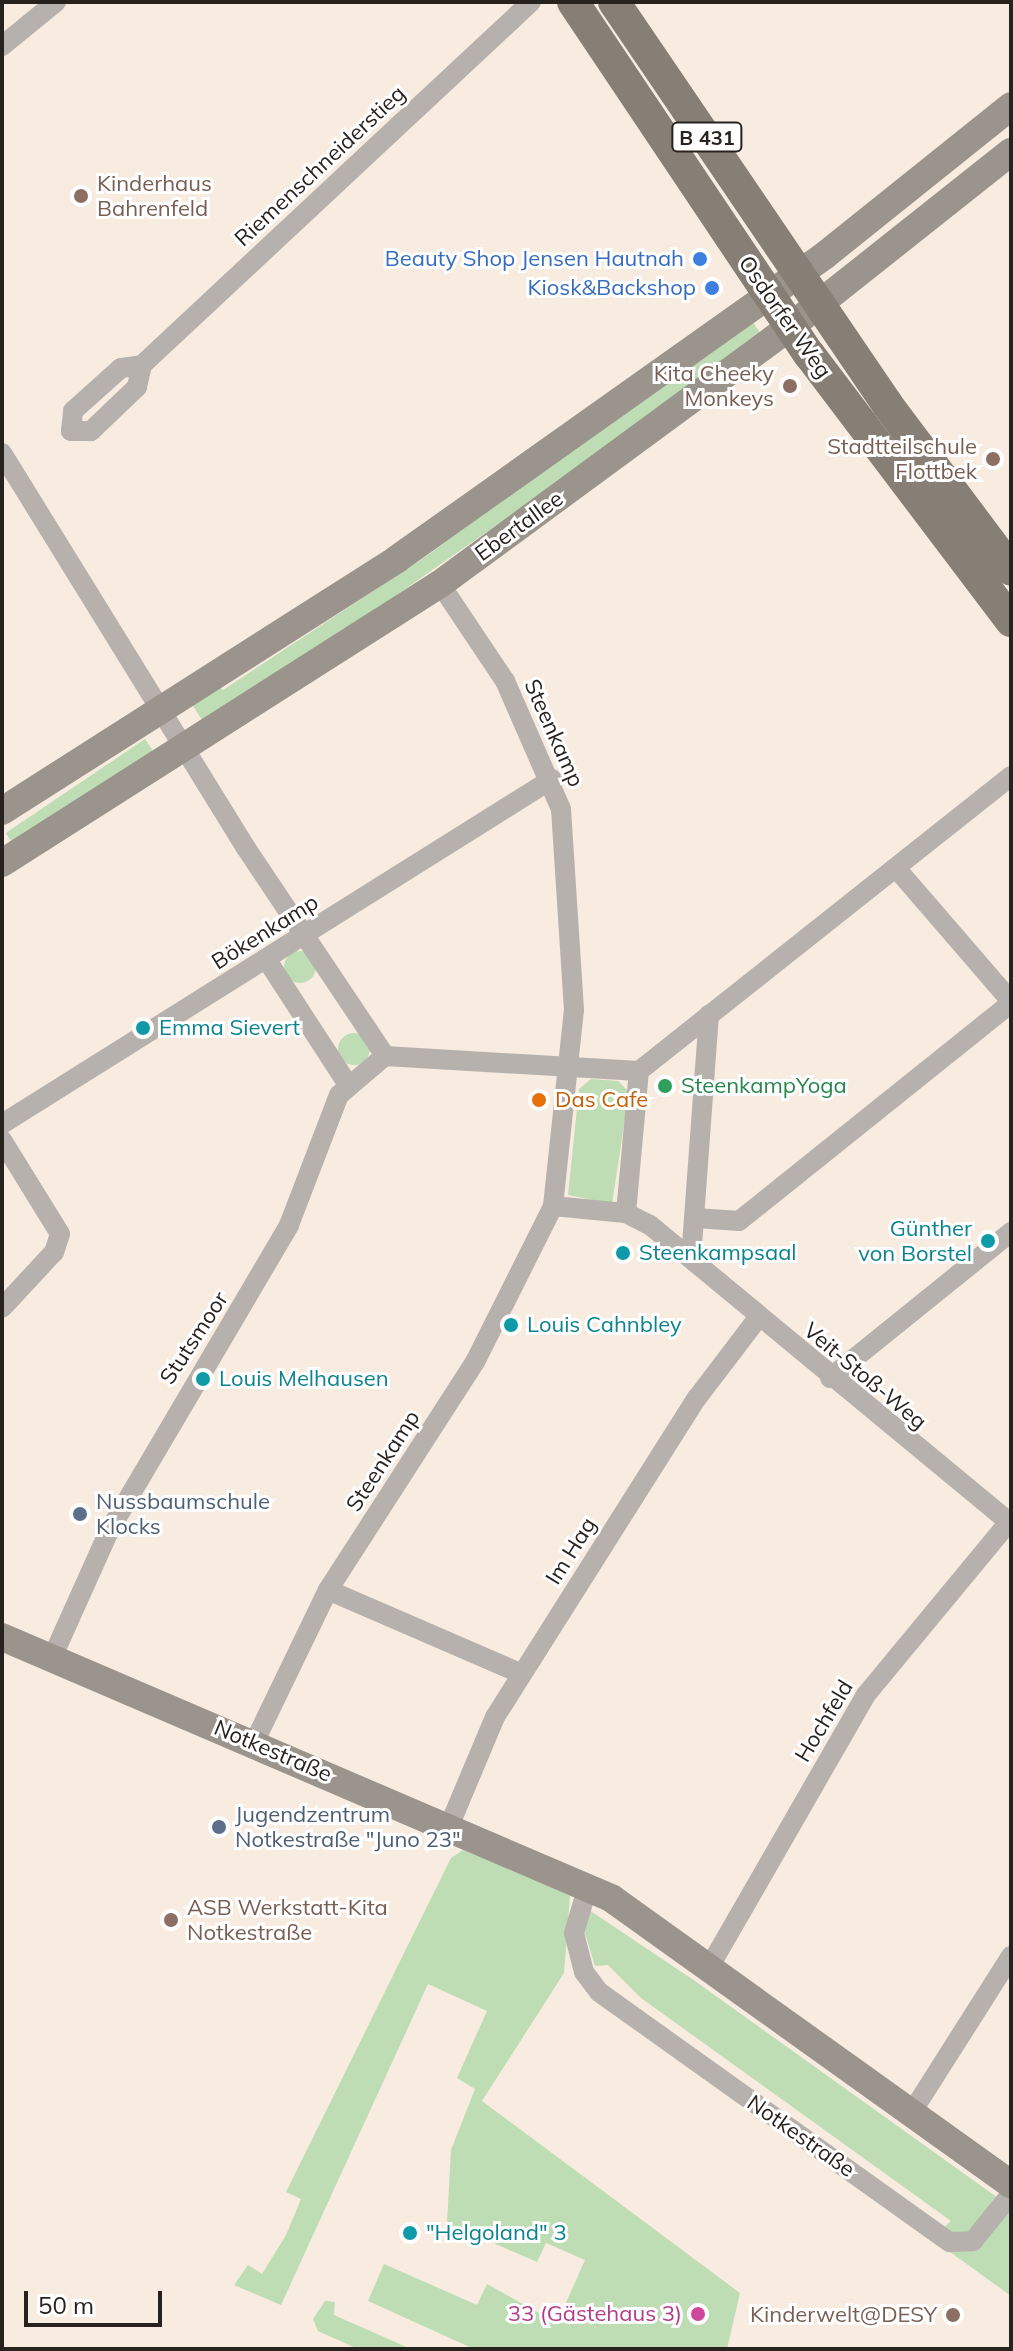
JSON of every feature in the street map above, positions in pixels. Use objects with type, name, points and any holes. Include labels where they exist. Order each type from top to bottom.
[{"type":"main road","name":"Osdorfer Weg","points":[[573,2],[790,327],[1011,621]]},
{"type":"main road","name":"Osdorfer Weg","points":[[614,2],[820,304],[1011,570]]},
{"type":"main road","name":"Ebertallee","points":[[2,811],[162,712],[397,559],[799,273],[1011,106]]},
{"type":"main road","name":"Ebertallee","points":[[2,863],[185,751],[440,584],[790,327],[1011,152]]},
{"type":"main road","name":"Notkestraße","points":[[2,1637],[450,1824],[588,1886],[710,1966],[1011,2184]]},
{"type":"street","points":[[2,46],[56,2]]},
{"type":"street","name":"Riemenschneiderstieg","points":[[142,365],[531,2]]},
{"type":"street","points":[[2,453],[185,751],[385,1056]]},
{"type":"street","name":"Steenkamp","points":[[254,1743],[328,1590],[475,1362],[553,1206],[568,1065],[573,933],[552,779],[505,681],[440,584]]},
{"type":"street","points":[[267,960],[347,1083],[385,1056],[639,1071],[1011,776]]},
{"type":"street","name":"Bökenkamp","points":[[2,1124],[552,779]]},
{"type":"street","points":[[696,1218],[739,1221],[1011,1002],[896,868]]},
{"type":"street","points":[[553,1206],[626,1213],[691,1259],[709,1015]]},
{"type":"street","points":[[626,1213],[639,1071]]},
{"type":"street","name":"Stutsmoor","points":[[52,1658],[117,1518],[289,1225],[347,1083]]},
{"type":"street","points":[[2,1140],[60,1234],[54,1252],[2,1308]]},
{"type":"street","points":[[830,1378],[1011,1232]]},
{"type":"street","name":"Veit-Stoß-Weg","points":[[691,1259],[830,1378],[1010,1523]]},
{"type":"street","name":"Im Hag","points":[[450,1824],[495,1717],[697,1398],[758,1318]]},
{"type":"street","name":"Hochfeld","points":[[710,1966],[865,1696],[1010,1523]]},
{"type":"street","points":[[328,1590],[522,1674]]},
{"type":"street","name":"Notkestraße","points":[[588,1886],[574,1933],[584,1972],[599,1992],[950,2242],[973,2241],[1011,2194]]},
{"type":"street","points":[[912,2112],[1011,1956]]},
{"type":"green space","points":[[750,318],[761,334],[673,401],[207,728],[191,703],[218,686],[223,690],[425,557]]},
{"type":"green space","points":[[145,739],[155,754],[16,848],[6,833]]},
{"type":"green space","points":[[300,951],[311,956],[316,967],[311,978],[300,983],[289,978],[284,967],[289,956]]},
{"type":"green space","points":[[354,1033],[365,1038],[370,1049],[365,1060],[354,1065],[343,1060],[338,1049],[343,1038]]},
{"type":"green space","points":[[591,1079],[618,1081],[629,1092],[612,1204],[568,1195],[579,1089]]},
{"type":"green space","points":[[463,1850],[570,1895],[564,1973],[482,2101],[740,2293],[727,2349],[474,2349],[368,2301],[384,2264],[477,2305],[487,2284],[557,2323],[585,2260],[546,2243],[537,2262],[447,2223],[451,2150],[475,2089],[457,2078],[487,2011],[428,1984],[281,2305],[234,2285],[248,2265],[262,2274],[286,2235],[301,2199],[286,2192],[451,1858]]},
{"type":"green space","points":[[586,1908],[695,1981],[998,2198],[966,2238],[941,2230],[951,2221],[641,1998],[608,1965],[595,1966],[581,1920]]},
{"type":"green space","points":[[1011,2208],[1011,2296],[946,2249]]},
{"type":"green space","points":[[325,2301],[335,2302],[334,2315],[411,2349],[358,2349],[318,2331],[313,2319]]},
{"type":"place","name":"Kinderhaus Bahrenfeld","points":[[81,196]]},
{"type":"place","name":"Beauty Shop Jensen Hautnah","points":[[700,259]]},
{"type":"place","name":"Kiosk&Backshop","points":[[712,288]]},
{"type":"place","name":"Kita Cheeky Monkeys","points":[[790,386]]},
{"type":"place","name":"Stadtteilschule Flottbek","points":[[993,459]]},
{"type":"place","name":"Emma Sievert","points":[[143,1028]]},
{"type":"place","name":"SteenkampYoga","points":[[665,1086]]},
{"type":"place","name":"Das Cafe","points":[[539,1100]]},
{"type":"place","name":"Günther von Borstel","points":[[988,1241]]},
{"type":"place","name":"Steenkampsaal","points":[[623,1253]]},
{"type":"place","name":"Louis Cahnbley","points":[[511,1325]]},
{"type":"place","name":"Louis Melhausen","points":[[203,1379]]},
{"type":"place","name":"Nussbaumschule Klocks","points":[[80,1514]]},
{"type":"place","name":"Jugendzentrum Notkestraße \"Juno 23\"","points":[[219,1827]]},
{"type":"place","name":"ASB Werkstatt-Kita Notkestraße","points":[[171,1920]]},
{"type":"place","name":"\"Helgoland\" 3","points":[[410,2233]]},
{"type":"place","name":"33 (Gästehaus 3)","points":[[698,2314]]},
{"type":"place","name":"Kinderwelt@DESY","points":[[953,2315]]}]
